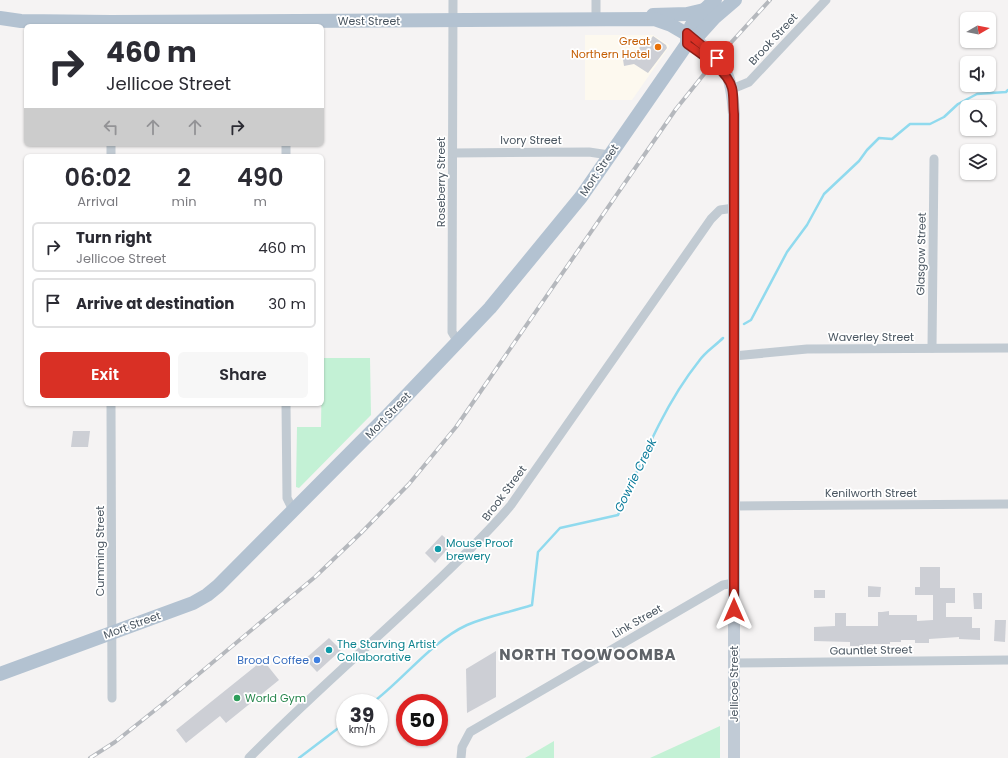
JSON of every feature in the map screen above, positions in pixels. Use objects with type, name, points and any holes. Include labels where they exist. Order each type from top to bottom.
[{"type":"main road","name":"Mort Street","points":[[0,674],[193,603],[207,595],[388,415],[490,308],[581,197],[609,155],[677,61],[690,39],[695,19],[715,0]]},
{"type":"main road","name":"Mort Street","points":[[690,39],[735,0]]},
{"type":"main road","points":[[636,19],[652,15],[687,14],[704,10]]},
{"type":"main road","name":"West Street","points":[[0,18],[21,21],[110,24],[286,24],[596,20],[621,21],[660,29],[690,39]]},
{"type":"main road","name":"West Street","points":[[621,21],[654,19],[671,25],[690,39]]},
{"type":"main road","name":"West Street","points":[[0,27],[21,21]]},
{"type":"main road","points":[[690,39],[716,66],[731,85]]},
{"type":"main road","name":"Jellicoe Street","points":[[731,85],[734,208],[734,758]]},
{"type":"street","name":"Roseberry Street","points":[[453,0],[452,332],[458,342]]},
{"type":"street","points":[[596,0],[596,20]]},
{"type":"street","name":"Brook Street","points":[[731,85],[749,82],[826,0]]},
{"type":"street","name":"Ivory Street","points":[[453,153],[589,152],[609,155]]},
{"type":"street","name":"Glasgow Street","points":[[932,348],[934,160]]},
{"type":"street","name":"Brook Street","points":[[249,758],[288,717],[384,631],[489,532],[511,505],[711,219],[720,210],[734,208]]},
{"type":"street","name":"Waverley Street","points":[[734,351],[807,349],[1008,348]]},
{"type":"street","name":"Cumming Street","points":[[111,406],[112,698]]},
{"type":"street","points":[[286,406],[287,498],[293,510]]},
{"type":"street","name":"Kenilworth Street","points":[[734,506],[1008,504]]},
{"type":"street","name":"Link Street","points":[[461,758],[462,747],[470,732],[723,585],[734,583]]},
{"type":"street","name":"Gauntlet Street","points":[[734,663],[1008,660]]},
{"type":"shaded area","points":[[585,35],[653,35],[669,45],[669,47],[632,100],[585,100]]},
{"type":"green space","points":[[324,358],[370,358],[371,415],[299,488],[296,487],[297,427],[321,427],[321,406],[324,406]]},
{"type":"green space","points":[[720,726],[720,758],[650,758]]},
{"type":"green space","points":[[554,741],[554,758],[525,758]]},
{"type":"building","points":[[647,36],[651,39],[653,36],[666,45],[667,48],[648,73],[634,64],[624,66],[622,53],[638,50]]},
{"type":"building","points":[[73,431],[90,431],[88,447],[71,447]]},
{"type":"building","name":"Mouse Proof brewery","points":[[442,535],[452,544],[435,563],[425,553]]},
{"type":"building","points":[[920,567],[940,567],[940,588],[955,588],[955,603],[946,603],[946,617],[972,617],[972,628],[980,628],[980,640],[959,639],[959,637],[929,639],[929,643],[915,643],[915,640],[901,640],[901,642],[890,642],[890,644],[867,644],[867,647],[850,646],[850,642],[814,641],[814,627],[835,626],[835,613],[846,613],[846,626],[878,626],[878,612],[889,611],[889,615],[917,615],[917,621],[933,620],[933,595],[915,595],[915,587],[920,587]]},
{"type":"building","points":[[868,586],[881,587],[880,597],[868,597]]},
{"type":"building","points":[[814,590],[825,590],[825,598],[814,598]]},
{"type":"building","points":[[973,593],[982,593],[982,609],[974,609]]},
{"type":"building","points":[[995,620],[1006,620],[1005,642],[994,641]]},
{"type":"building","points":[[329,638],[341,650],[317,672],[305,659]]},
{"type":"building","points":[[496,651],[496,697],[467,713],[466,669]]},
{"type":"building","name":"World Gym","points":[[263,660],[279,680],[226,723],[220,716],[186,743],[176,730]]},
{"type":"waterway","name":"Gowrie Creek","points":[[744,324],[751,320],[787,252],[807,225],[824,194],[859,161],[879,138],[892,139],[910,124],[930,124],[944,117],[958,104],[977,94],[1006,92],[1008,90]]},
{"type":"waterway","name":"Gowrie Creek","points":[[384,694],[430,651],[454,632],[475,622],[532,605],[538,552],[560,528],[618,515],[644,455],[674,397],[701,358],[723,338]]},
{"type":"waterway","name":"Gowrie Creek","points":[[299,758],[336,730]]},
{"type":"railway","points":[[90,758],[115,742],[164,703],[315,577],[409,484],[456,427],[676,109],[717,58],[770,0]]},
{"type":"place","name":"Great Northern Hotel","points":[[658,47]]},
{"type":"place","name":"Mouse Proof brewery","points":[[438,549]]},
{"type":"place","name":"The Starving Artist Collaborative","points":[[329,650]]},
{"type":"place","name":"Brood Coffee","points":[[317,660]]},
{"type":"place","name":"World Gym","points":[[237,698]]},
{"type":"district","name":"NORTH TOOWOOMBA","points":[[588,654]]},
{"type":"route","points":[[717,58],[687,33],[687,44],[716,66],[730,82],[732,89],[734,114],[734,610]]}]
